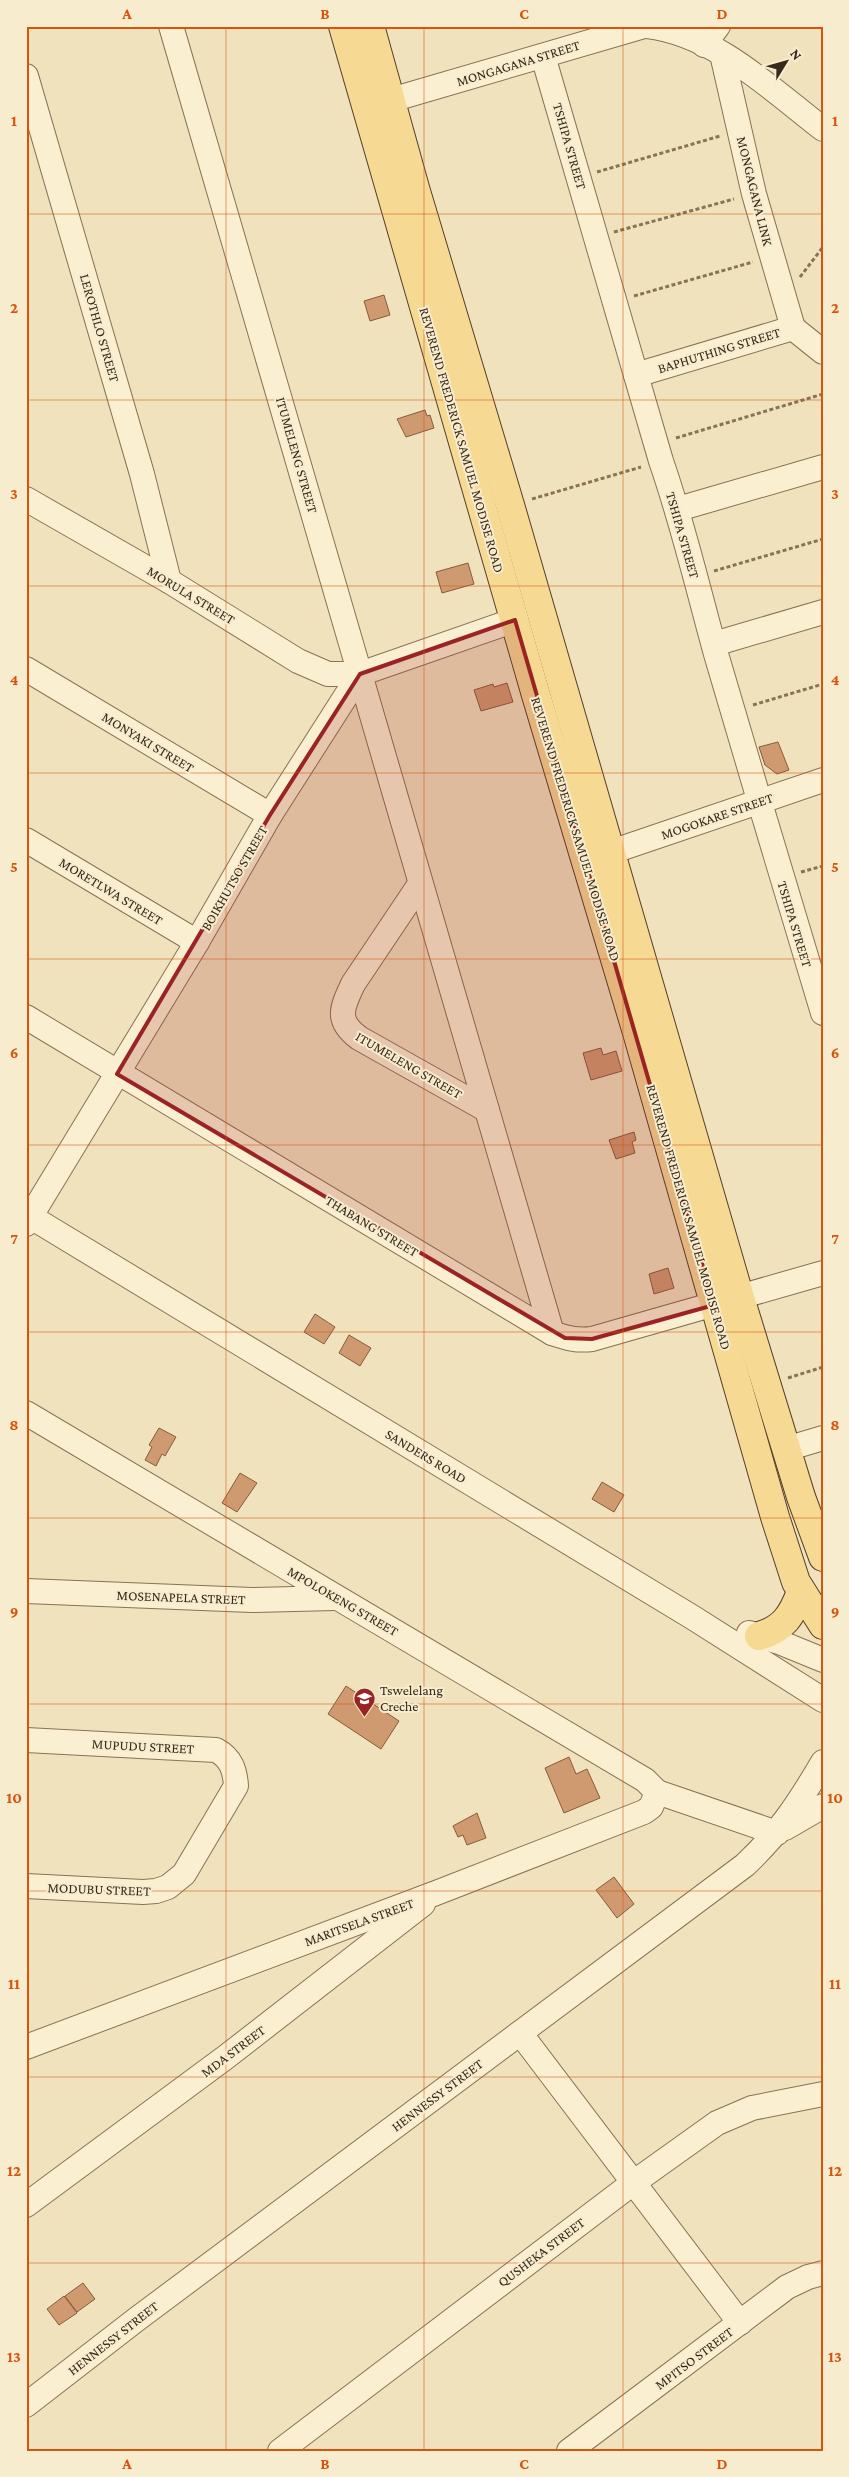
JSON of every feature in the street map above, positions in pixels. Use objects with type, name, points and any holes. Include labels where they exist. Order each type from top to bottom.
[{"type":"main road","name":"REVEREND FREDERICK SAMUEL MODISE ROAD","points":[[343,26],[635,1026],[775,1517],[792,1570],[802,1592],[823,1625]]},
{"type":"main road","name":"REVEREND FREDERICK SAMUEL MODISE ROAD","points":[[370,26],[415,188],[510,505],[740,1298],[786,1449],[821,1548]]},
{"type":"main road","points":[[759,1636],[780,1628],[785,1623],[802,1592]]},
{"type":"street","name":"ITUMELENG STREET","points":[[172,26],[552,1333]]},
{"type":"street","name":"MONGAGANA STREET","points":[[391,100],[646,26],[664,28],[714,42],[823,129]]},
{"type":"street","name":"MONGAGANA LINK","points":[[714,42],[741,130],[754,194],[792,328]]},
{"type":"street","name":"TSHIPA STREET","points":[[543,56],[580,177],[595,238],[614,302],[678,509],[694,577],[758,801],[823,1013]]},
{"type":"street","name":"LEROTHLO STREET","points":[[26,76],[142,474],[170,581]]},
{"type":"street","name":"BAPHUTHING STREET","points":[[636,374],[792,328],[823,352]]},
{"type":"street","points":[[678,509],[823,467]]},
{"type":"street","name":"MORULA STREET","points":[[26,499],[170,581],[318,672],[328,674],[360,674]]},
{"type":"street","points":[[714,644],[823,612]]},
{"type":"street","points":[[360,674],[515,620]]},
{"type":"street","name":"MONYAKI STREET","points":[[26,669],[270,815]]},
{"type":"street","name":"BOIKHUTSO STREET","points":[[28,1218],[197,942],[270,815],[360,674]]},
{"type":"street","name":"MOGOKARE STREET","points":[[611,852],[823,780]]},
{"type":"street","name":"MORETLWA STREET","points":[[26,840],[197,942]]},
{"type":"street","name":"ITUMELENG STREET","points":[[420,884],[353,984],[345,1001],[342,1017],[348,1028],[359,1038],[487,1110]]},
{"type":"street","name":"THABANG STREET","points":[[26,1017],[117,1074],[552,1333],[578,1340],[592,1339],[823,1273]]},
{"type":"street","name":"SANDERS ROAD","points":[[28,1218],[692,1617],[823,1700]]},
{"type":"street","name":"MPOLOKENG STREET","points":[[26,1413],[637,1775],[653,1786],[657,1792]]},
{"type":"street","points":[[786,1449],[823,1438]]},
{"type":"street","name":"MOSENAPELA STREET","points":[[26,1591],[252,1600],[336,1598]]},
{"type":"street","points":[[692,1617],[759,1636],[823,1660]]},
{"type":"street","name":"MUPUDU STREET","points":[[26,1740],[216,1750],[230,1762],[235,1775],[236,1786]]},
{"type":"street","name":"HENNESSY STREET","points":[[26,2405],[145,2313],[745,1864],[777,1833],[823,1762]]},
{"type":"street","name":"MODUBU STREET","points":[[26,1886],[143,1892],[156,1891],[168,1887],[184,1874],[236,1786]]},
{"type":"street","points":[[657,1792],[777,1833],[823,1806]]},
{"type":"street","name":"MARITSELA STREET","points":[[26,2047],[436,1893],[644,1812],[651,1807],[657,1792]]},
{"type":"street","name":"MDA STREET","points":[[26,2205],[257,2034],[405,1920],[436,1893]]},
{"type":"street","points":[[520,2033],[740,2323]]},
{"type":"street","points":[[26,2036],[50,2037]]},
{"type":"street","name":"QUSHEKA STREET","points":[[280,2451],[633,2183],[717,2123],[734,2114],[752,2108],[823,2094]]},
{"type":"street","name":"MPITSO STREET","points":[[569,2451],[787,2287],[808,2276],[823,2273]]},
{"type":"path","points":[[580,177],[741,130]]},
{"type":"path","points":[[595,238],[754,194]]},
{"type":"path","points":[[783,299],[823,247]]},
{"type":"path","points":[[614,302],[771,256]]},
{"type":"path","points":[[510,505],[823,394]]},
{"type":"path","points":[[694,577],[823,539]]},
{"type":"path","points":[[733,711],[823,684]]},
{"type":"path","points":[[766,1384],[823,1367]]},
{"type":"highlighted area","points":[[515,620],[714,1305],[592,1339],[565,1338],[117,1074],[270,815],[360,674]]},
{"type":"building","points":[[384,295],[390,315],[370,321],[364,301]]},
{"type":"building","points":[[425,410],[427,416],[430,415],[434,428],[406,437],[397,419]]},
{"type":"building","points":[[468,563],[474,584],[442,593],[436,572]]},
{"type":"building","points":[[507,683],[513,702],[481,711],[474,690],[493,684],[494,687]]},
{"type":"building","points":[[778,742],[789,770],[777,774],[765,765],[759,747]]},
{"type":"building","points":[[601,1048],[603,1055],[616,1051],[622,1071],[591,1080],[583,1053]]},
{"type":"building","points":[[634,1132],[636,1140],[632,1142],[635,1153],[616,1159],[609,1140]]},
{"type":"building","points":[[668,1268],[674,1288],[654,1294],[649,1274]]},
{"type":"building","points":[[315,1314],[335,1327],[324,1344],[304,1332]]},
{"type":"building","points":[[349,1335],[371,1348],[360,1366],[339,1353]]},
{"type":"building","points":[[159,1428],[176,1437],[165,1456],[162,1454],[156,1466],[145,1460],[152,1447],[149,1445]]},
{"type":"building","points":[[240,1473],[257,1483],[237,1512],[222,1503]]},
{"type":"building","points":[[602,1482],[624,1495],[614,1512],[592,1499]]},
{"type":"building","name":"Tswelelang Creche","points":[[346,1686],[399,1721],[381,1749],[328,1714]]},
{"type":"building","points":[[569,1757],[576,1774],[587,1769],[600,1798],[564,1813],[545,1768]]},
{"type":"building","points":[[477,1813],[486,1838],[467,1845],[463,1835],[458,1837],[453,1826]]},
{"type":"building","points":[[614,1877],[634,1904],[617,1918],[596,1890]]},
{"type":"building","points":[[83,2283],[95,2299],[77,2312],[65,2296]]},
{"type":"building","points":[[64,2296],[77,2313],[59,2325],[47,2309]]},
{"type":"place","name":"Tswelelang Creche","points":[[364,1717]]}]
